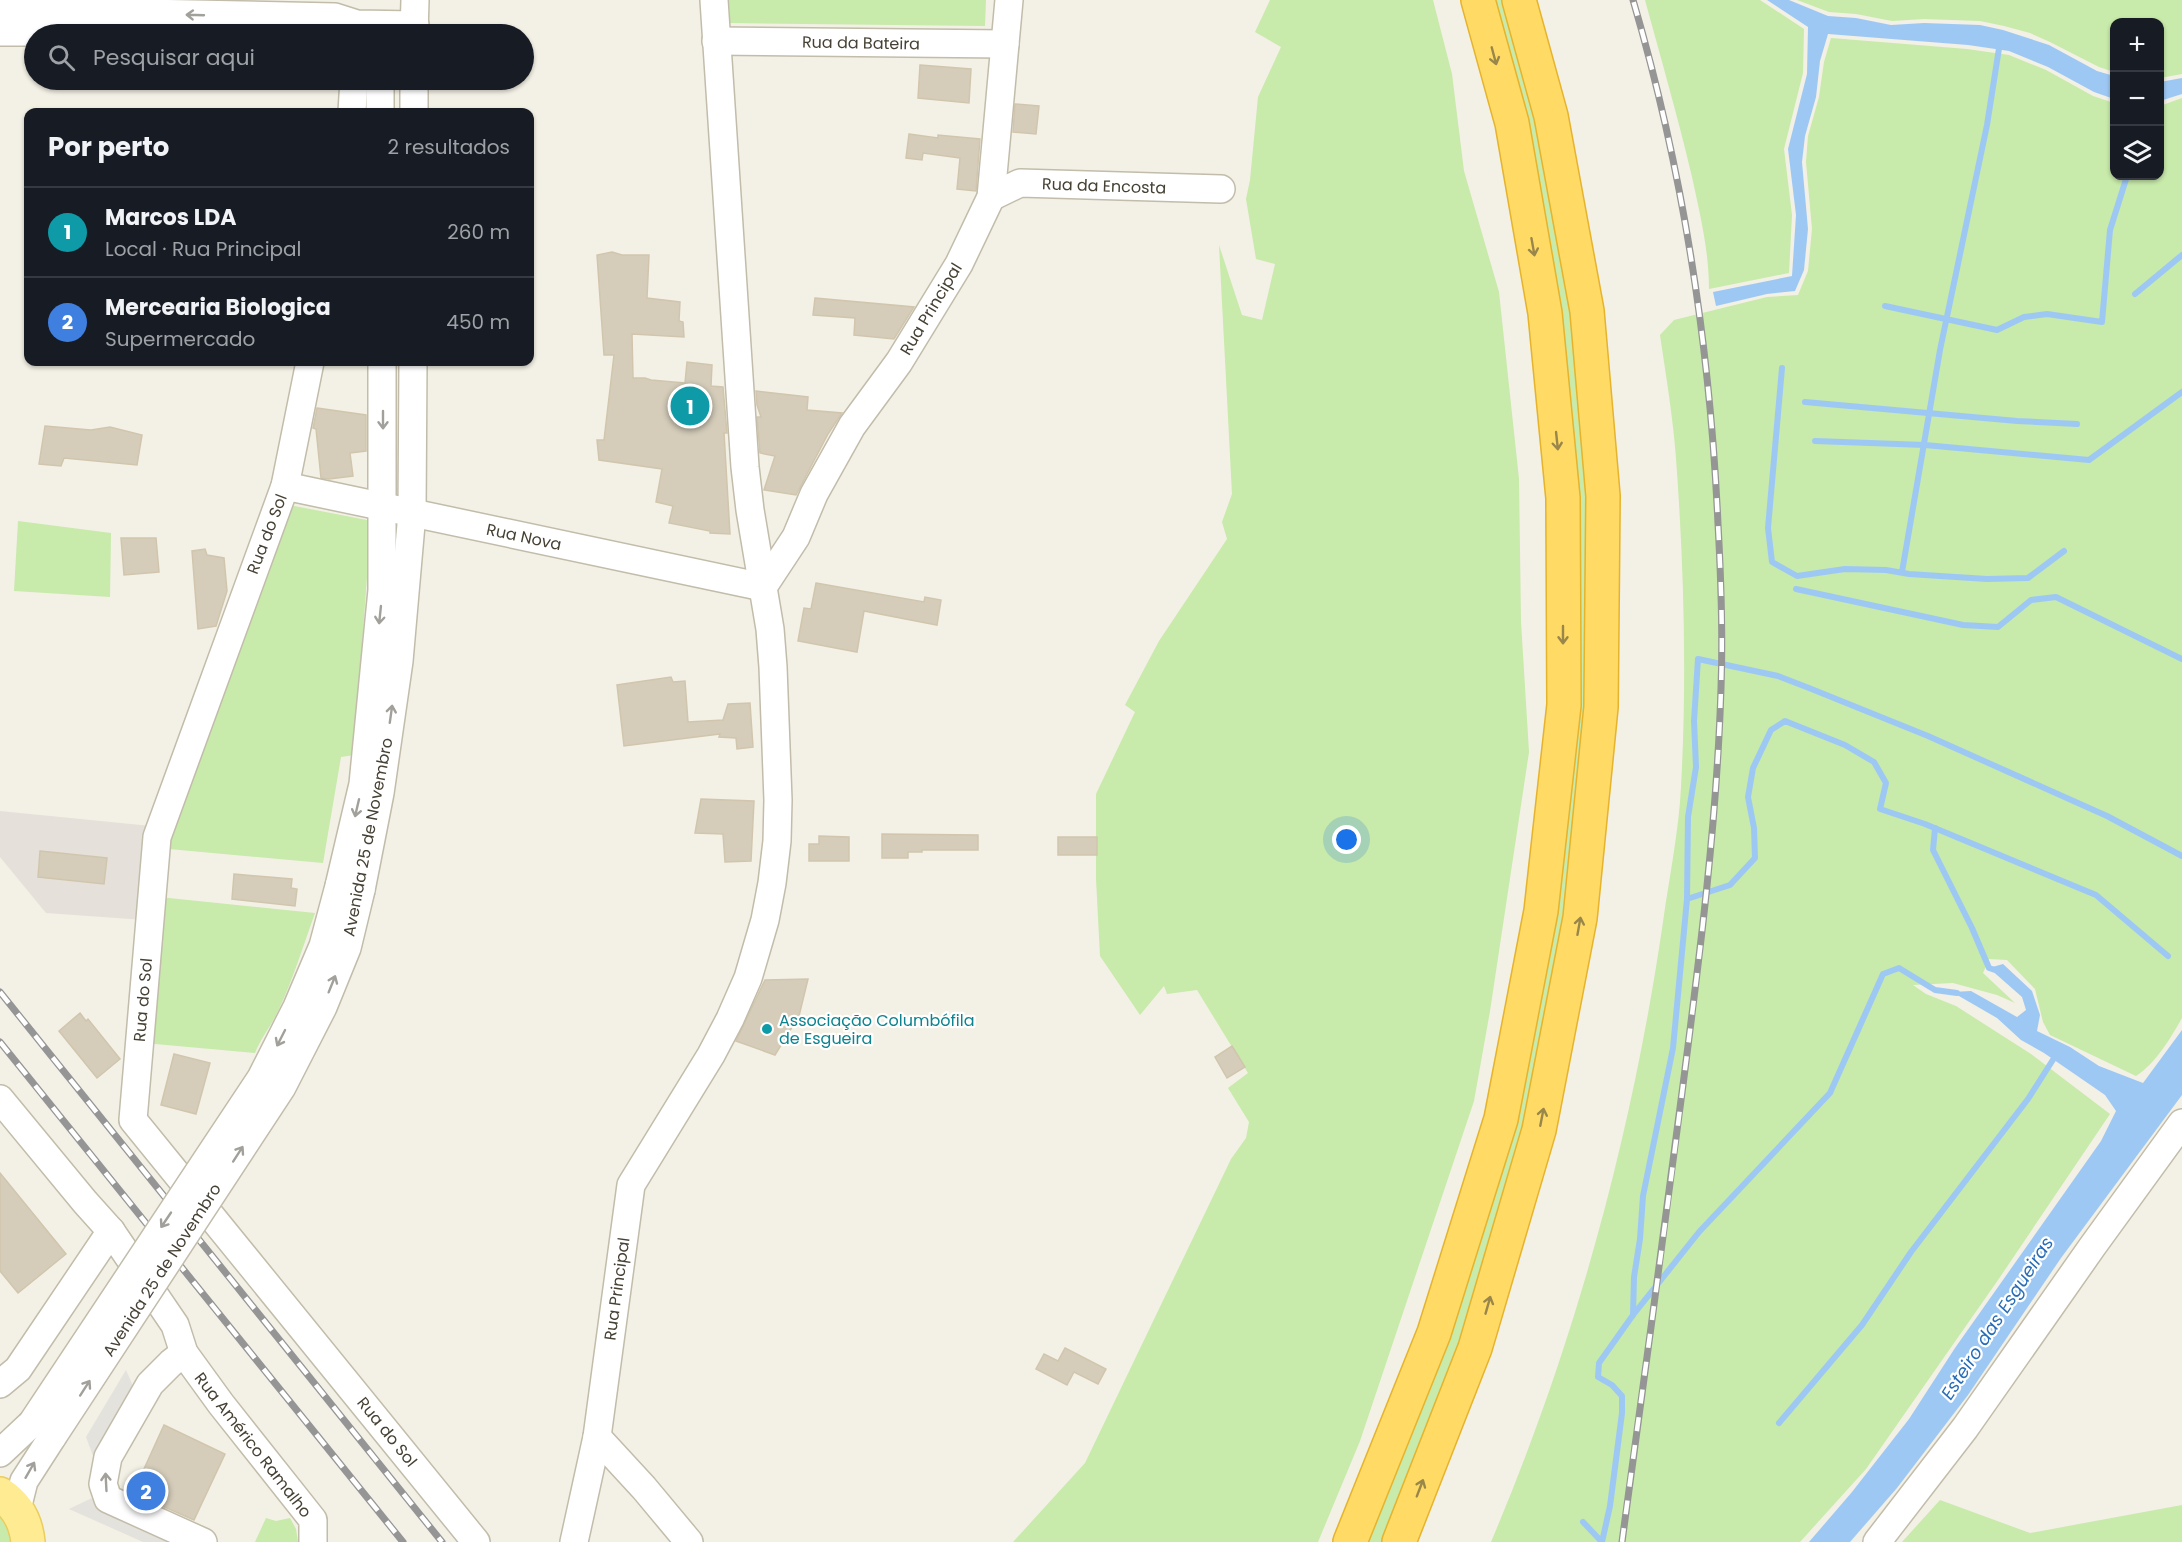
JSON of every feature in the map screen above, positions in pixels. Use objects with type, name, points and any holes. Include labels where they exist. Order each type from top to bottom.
[{"type":"highway","points":[[1350,1542],[1434,1333],[1501,1119],[1541,911],[1564,705],[1563,498],[1545,313],[1512,123],[1478,0]]},
{"type":"highway","points":[[1399,1542],[1475,1348],[1539,1130],[1580,918],[1601,707],[1603,496],[1587,311],[1551,116],[1519,0]]},
{"type":"main road","points":[[8,1501],[23,1518],[29,1541]]},
{"type":"street","name":"Rua Principal","points":[[573,1542],[597,1437],[631,1185],[711,1055],[748,978],[765,920],[777,841],[773,667],[745,467],[714,0]]},
{"type":"street","name":"Rua Principal","points":[[763,587],[796,537],[814,494],[852,426],[899,362],[959,264],[991,197],[1009,0]]},
{"type":"street","points":[[0,10],[335,17],[372,23],[414,20]]},
{"type":"street","points":[[0,32],[24,32]]},
{"type":"street","name":"Rua da Bateira","points":[[716,41],[1005,44]]},
{"type":"street","points":[[352,108],[353,90]]},
{"type":"street","points":[[380,90],[380,108]]},
{"type":"street","points":[[414,90],[414,108]]},
{"type":"street","name":"Rua da Encosta","points":[[991,197],[1020,183],[1221,189]]},
{"type":"street","name":"Rua do Sol","points":[[309,366],[285,486],[157,837],[134,1120],[476,1542]]},
{"type":"street","name":"Avenida 25 de Novembro","points":[[8,1501],[24,1481],[42,1430],[282,1087],[322,1007],[343,958],[382,590],[384,508],[382,366]]},
{"type":"street","name":"Avenida 25 de Novembro","points":[[350,888],[380,793],[399,661],[412,513],[413,366]]},
{"type":"street","name":"Rua Nova","points":[[285,486],[763,587]]},
{"type":"street","name":"Rua Américo Ramalho","points":[[0,1099],[111,1231],[175,1325],[184,1353],[221,1404],[313,1520],[315,1541]]},
{"type":"street","points":[[1877,1542],[1965,1428],[2092,1246],[2182,1123]]},
{"type":"street","points":[[0,1384],[18,1369],[111,1231]]},
{"type":"street","points":[[184,1353],[150,1384],[108,1457],[103,1484],[108,1499],[203,1542]]},
{"type":"street","name":"Avenida 25 de Novembro","points":[[0,1453],[42,1430]]},
{"type":"street","points":[[597,1437],[689,1542]]},
{"type":"shaded area","points":[[0,811],[151,826],[144,920],[46,913],[0,857]]},
{"type":"shaded area","points":[[126,1370],[136,1393],[96,1464],[86,1437]]},
{"type":"shaded area","points":[[92,1498],[182,1539],[176,1542],[143,1542],[69,1509]]},
{"type":"green space","points":[[729,0],[986,0],[985,26],[730,23]]},
{"type":"green space","points":[[1270,0],[1433,0],[1452,74],[1464,171],[1499,292],[1519,479],[1521,622],[1529,752],[1490,1011],[1474,1101],[1360,1441],[1318,1542],[1013,1542],[1085,1463],[1231,1159],[1246,1138],[1249,1122],[1228,1088],[1248,1073],[1197,990],[1167,994],[1164,986],[1140,1015],[1100,956],[1096,879],[1096,794],[1135,712],[1125,705],[1159,641],[1227,539],[1222,522],[1232,494],[1219,245],[1242,315],[1262,320],[1275,264],[1256,259],[1246,199],[1258,97],[1281,47],[1255,32]]},
{"type":"green space","points":[[1492,0],[1505,0],[1537,124],[1568,294],[1577,366],[1589,513],[1587,719],[1577,840],[1535,1081],[1488,1257],[1449,1372],[1384,1542],[1366,1542],[1440,1361],[1576,693]]},
{"type":"green space","points":[[1645,0],[1760,0],[1804,29],[1803,73],[1784,149],[1792,215],[1789,273],[1709,289],[1706,247],[1692,177]]},
{"type":"green space","points":[[1797,0],[2182,0],[2182,74],[2164,77],[2164,18],[2110,18],[2110,71],[2030,33],[2004,26],[1980,21],[1924,19],[1892,21],[1856,14],[1829,12]]},
{"type":"green space","points":[[1831,38],[1967,49],[2009,55],[2046,70],[2093,96],[2110,102],[2110,180],[2164,180],[2164,105],[2182,98],[2182,1018],[2156,1057],[2136,1076],[2050,1035],[2043,1022],[2035,989],[2007,960],[1989,959],[1983,973],[2015,1003],[1997,995],[1953,983],[1913,985],[1926,994],[1956,1006],[2031,1054],[2110,1114],[1866,1469],[1800,1542],[1491,1542],[1549,1392],[1597,1238],[1635,1081],[1676,837],[1683,746],[1683,581],[1675,443],[1660,335],[1674,320],[1767,297],[1798,295],[1808,271],[1812,229],[1806,162],[1808,136],[1819,97],[1824,62]]},
{"type":"green space","points":[[284,504],[367,520],[370,536],[354,755],[341,757],[323,863],[169,849],[175,801]]},
{"type":"green space","points":[[18,521],[111,533],[110,597],[14,591]]},
{"type":"green space","points":[[159,897],[315,913],[283,999],[255,1053],[144,1043]]},
{"type":"green space","points":[[1940,1500],[2030,1533],[2182,1505],[2182,1542],[1902,1542]]},
{"type":"green space","points":[[0,1510],[15,1542],[0,1542]]},
{"type":"green space","points":[[266,1518],[276,1521],[290,1518],[296,1529],[298,1542],[255,1542]]},
{"type":"water","points":[[1767,0],[1789,0],[1828,16],[1856,18],[1891,25],[1924,23],[1980,25],[2003,30],[2049,45],[2097,71],[2110,75],[2110,98],[2094,92],[2048,67],[2009,51],[1968,45],[1828,34],[1820,61],[1816,97],[1805,136],[1802,162],[1808,229],[1804,270],[1795,291],[1767,294],[1716,306],[1713,292],[1792,276],[1796,215],[1788,149],[1807,74],[1808,27]]},
{"type":"water","points":[[2182,78],[2182,94],[2164,100],[2164,81]]},
{"type":"water","name":"Esteiro das Esgueiras","points":[[2003,964],[2032,991],[2040,1015],[2037,1031],[2070,1047],[2099,1066],[2143,1083],[2182,1030],[2182,1095],[2061,1258],[1968,1395],[1897,1488],[1850,1542],[1809,1542],[1852,1492],[1909,1419],[1955,1348],[2101,1141],[2116,1111],[2105,1095],[2021,1040],[1997,1018],[1952,992],[1971,991],[2017,1017],[2026,1010],[2022,997],[1989,968]]},
{"type":"building","points":[[920,65],[971,69],[969,103],[918,98]]},
{"type":"building","points":[[1015,104],[1039,106],[1036,134],[1013,132]]},
{"type":"building","points":[[909,134],[938,138],[938,135],[980,139],[976,191],[957,189],[960,158],[923,153],[922,160],[906,158]]},
{"type":"building","points":[[612,252],[622,255],[649,255],[647,298],[680,302],[679,321],[683,322],[684,337],[632,334],[633,378],[685,383],[687,362],[712,365],[711,386],[723,387],[727,433],[724,433],[730,534],[710,533],[710,531],[669,523],[673,506],[656,502],[662,469],[599,460],[597,440],[604,440],[614,355],[604,355],[597,255]]},
{"type":"building","points":[[815,298],[914,307],[894,339],[854,335],[855,318],[813,315]]},
{"type":"building","points":[[756,391],[808,397],[807,410],[842,413],[828,434],[796,495],[764,490],[775,456],[760,453],[757,417],[761,417]]},
{"type":"building","points":[[317,408],[366,415],[366,451],[350,453],[353,476],[321,478],[316,429],[313,428]]},
{"type":"building","points":[[45,426],[91,430],[110,427],[142,435],[137,465],[64,458],[61,466],[39,464]]},
{"type":"building","points":[[121,538],[156,538],[159,572],[124,575]]},
{"type":"building","points":[[205,549],[207,555],[224,558],[227,591],[216,626],[198,629],[192,551]]},
{"type":"building","points":[[816,583],[924,602],[925,597],[941,600],[937,625],[864,611],[857,652],[798,641],[804,608],[811,609]]},
{"type":"building","points":[[671,677],[673,682],[685,681],[688,722],[723,720],[728,704],[750,703],[753,747],[737,749],[736,738],[719,737],[720,734],[624,746],[617,685]]},
{"type":"building","points":[[701,799],[754,801],[751,861],[725,862],[723,834],[695,833]]},
{"type":"building","points":[[882,834],[978,835],[978,850],[922,850],[922,852],[908,852],[908,858],[882,858]]},
{"type":"building","points":[[819,836],[849,837],[849,861],[809,861],[809,844],[819,844]]},
{"type":"building","points":[[1058,837],[1097,837],[1097,855],[1058,855]]},
{"type":"building","points":[[40,851],[107,858],[104,884],[38,877]]},
{"type":"building","points":[[234,874],[292,879],[291,888],[297,889],[295,906],[232,899]]},
{"type":"building","name":"Associação Columbófila de Esgueira","points":[[808,979],[799,1016],[775,1055],[736,1041],[765,980]]},
{"type":"building","points":[[80,1013],[86,1021],[88,1019],[120,1059],[97,1078],[59,1031]]},
{"type":"building","points":[[1232,1046],[1245,1067],[1227,1078],[1215,1057]]},
{"type":"building","points":[[174,1054],[210,1063],[196,1114],[161,1105]]},
{"type":"building","points":[[0,1173],[66,1254],[18,1293],[0,1271]]},
{"type":"building","points":[[1065,1348],[1106,1369],[1098,1384],[1074,1372],[1067,1385],[1036,1369],[1044,1354],[1058,1361]]},
{"type":"building","points":[[164,1425],[225,1454],[194,1520],[133,1493]]},
{"type":"waterway","points":[[1902,572],[1940,350],[1987,125],[2000,42]]},
{"type":"waterway","points":[[1885,306],[1997,330],[2024,317],[2047,314],[2102,322],[2110,230],[2126,180]]},
{"type":"waterway","points":[[2135,294],[2182,255]]},
{"type":"waterway","points":[[1782,368],[1768,528],[1772,562],[1797,576],[1845,569],[1886,570],[1909,574],[1987,579],[2028,578],[2064,551]]},
{"type":"waterway","points":[[1815,441],[1925,445],[2089,460],[2182,392]]},
{"type":"waterway","points":[[1805,402],[2017,421],[2077,424]]},
{"type":"waterway","points":[[1796,589],[1963,625],[1998,627],[2031,600],[2056,597],[2182,659]]},
{"type":"waterway","points":[[1687,899],[1688,817],[1696,767],[1694,721],[1698,659],[1778,676],[1928,736],[2107,816],[2182,856]]},
{"type":"waterway","points":[[1633,1315],[1634,1277],[1643,1196],[1673,1048],[1687,899],[1730,885],[1755,858],[1754,828],[1748,797],[1753,768],[1771,730],[1785,721],[1845,745],[1874,762],[1886,783],[1880,809],[1925,824],[2096,895],[2168,956]]},
{"type":"waterway","points":[[1935,828],[1933,850],[1989,968],[1995,970]]},
{"type":"waterway","points":[[1602,1542],[1610,1506],[1622,1413],[1622,1396],[1612,1385],[1598,1377],[1599,1363],[1633,1315],[1699,1232],[1830,1093],[1883,974],[1899,968],[1935,990],[1957,993]]},
{"type":"waterway","points":[[1779,1423],[1862,1325],[1911,1252],[2028,1099],[2056,1055]]},
{"type":"waterway","points":[[1583,1522],[1602,1542]]},
{"type":"railway","points":[[1622,1542],[1701,936],[1716,788],[1722,647],[1714,458],[1701,325],[1680,194],[1651,64],[1633,0]]},
{"type":"railway","points":[[0,992],[442,1542]]},
{"type":"railway","points":[[0,1042],[403,1542]]},
{"type":"place","name":"Marcos LDA","points":[[690,406]]},
{"type":"place","name":"Associação Columbófila de Esgueira","points":[[767,1029]]},
{"type":"place","name":"Mercearia Biologica","points":[[146,1491]]}]
